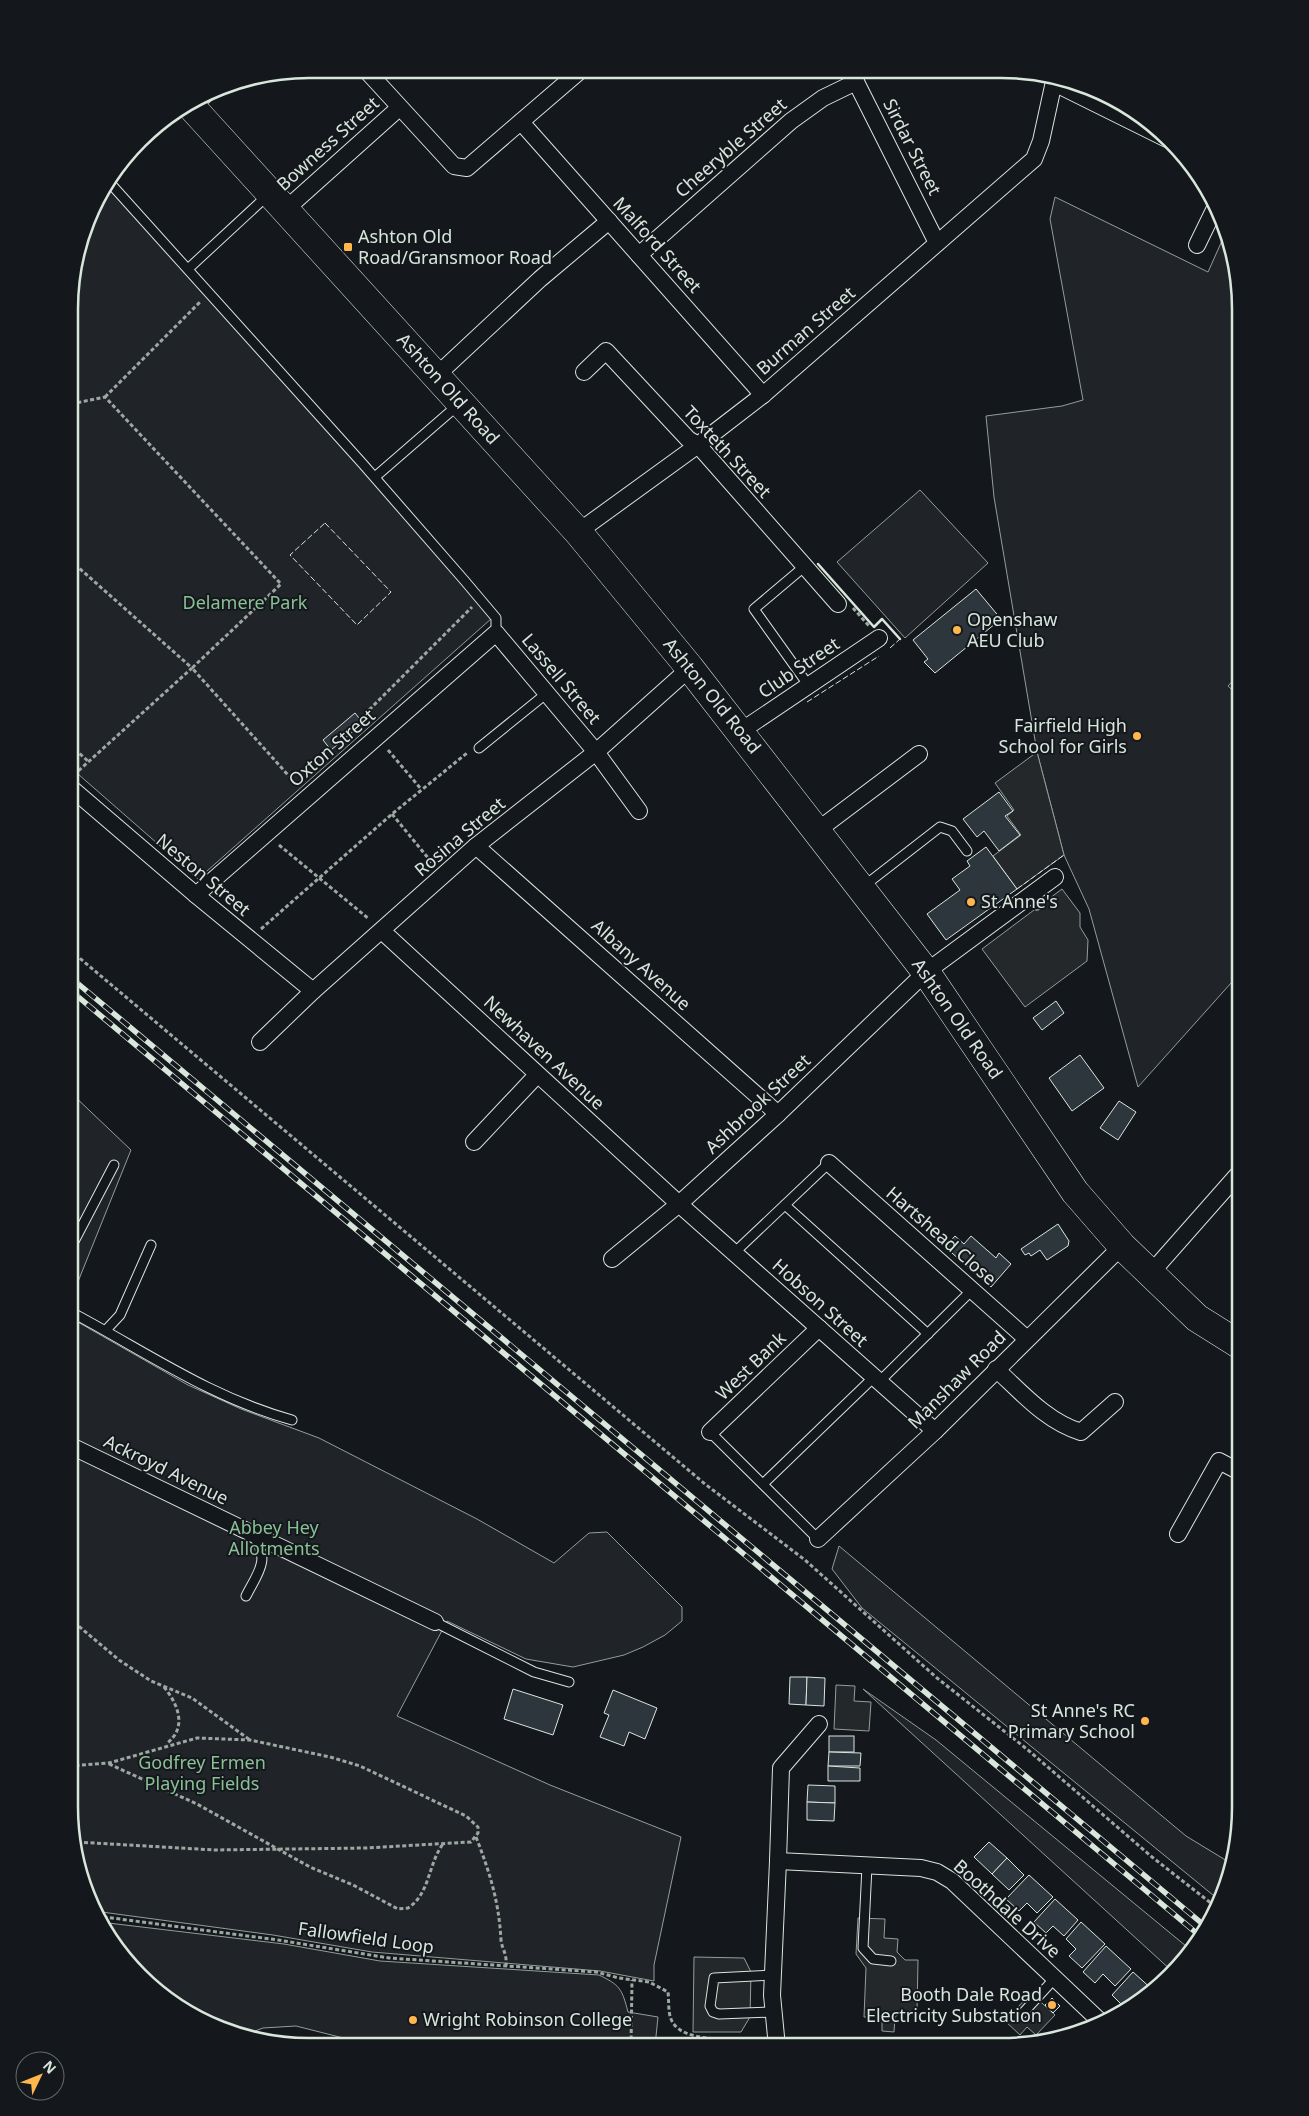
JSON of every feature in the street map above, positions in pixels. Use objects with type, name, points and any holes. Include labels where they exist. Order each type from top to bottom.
[{"type":"highway","name":"Ashton Old Road","points":[[199,105],[277,202],[578,532],[741,731],[926,972],[1075,1192],[1122,1246],[1150,1274],[1197,1318],[1232,1340]]},
{"type":"street","points":[[373,78],[454,166],[460,168],[467,168],[572,78]]},
{"type":"street","name":"Cheeryble Street","points":[[639,255],[791,122],[850,78]]},
{"type":"street","name":"Sirdar Street","points":[[854,78],[937,243]]},
{"type":"street","name":"Burman Street","points":[[578,532],[698,446],[763,394],[1034,159],[1041,141],[1054,84]]},
{"type":"street","points":[[1072,89],[1142,126]]},
{"type":"street","name":"Bowness Street","points":[[277,202],[399,108]]},
{"type":"street","name":"Malford Street","points":[[521,122],[763,394]]},
{"type":"street","points":[[1198,245],[1212,215]]},
{"type":"street","points":[[436,376],[540,278],[608,221]]},
{"type":"street","name":"Toxteth Street","points":[[584,372],[606,351],[688,440],[698,446],[838,604]]},
{"type":"street","name":"Lassell Street","points":[[496,632],[596,752],[639,811]]},
{"type":"street","name":"Oxton Street","points":[[196,895],[496,632]]},
{"type":"street","name":"Club Street","points":[[741,731],[879,638]]},
{"type":"street","name":"Rosina Street","points":[[260,1042],[313,990],[476,846],[596,752],[690,668]]},
{"type":"street","points":[[818,830],[919,754]]},
{"type":"street","name":"Neston Street","points":[[78,794],[196,895],[313,990]]},
{"type":"street","name":"Albany Avenue","points":[[476,846],[778,1114]]},
{"type":"street","name":"Ashbrook Street","points":[[612,1259],[679,1204],[778,1114],[926,972],[997,928],[1034,900],[1055,877]]},
{"type":"street","name":"Newhaven Avenue","points":[[382,931],[679,1204]]},
{"type":"street","points":[[474,1142],[537,1075]]},
{"type":"street","name":"Hartshead Close","points":[[829,1163],[1027,1339]]},
{"type":"street","points":[[1150,1274],[1232,1181]]},
{"type":"street","name":"Hobson Street","points":[[679,1204],[935,1431]]},
{"type":"street","name":"Manshaw Road","points":[[818,1539],[935,1431],[1122,1246]]},
{"type":"street","name":"West Bank","points":[[710,1432],[819,1328]]},
{"type":"street","points":[[996,1369],[1053,1419],[1067,1428],[1081,1432],[1115,1402]]},
{"type":"street","name":"Ackroyd Avenue","points":[[78,1449],[435,1622]]},
{"type":"street","points":[[1178,1534],[1219,1461],[1232,1468]]},
{"type":"street","points":[[772,2038],[772,1975],[781,1768],[819,1724]]},
{"type":"street","name":"Boothdale Drive","points":[[778,1861],[921,1868],[937,1872],[952,1881],[1096,2018]]},
{"type":"lane","points":[[112,186],[375,477],[496,618],[496,632]]},
{"type":"lane","points":[[188,269],[277,202]]},
{"type":"lane","points":[[375,477],[460,403]]},
{"type":"lane","points":[[805,566],[754,609],[809,686]]},
{"type":"lane","points":[[479,748],[548,693]]},
{"type":"lane","points":[[862,888],[940,827],[952,831],[967,851]]},
{"type":"lane","points":[[734,1253],[829,1163]]},
{"type":"lane","points":[[78,1235],[114,1165]]},
{"type":"lane","points":[[785,1205],[928,1334]]},
{"type":"lane","points":[[106,1330],[120,1315],[150,1244]]},
{"type":"lane","points":[[762,1484],[928,1334],[972,1290]]},
{"type":"lane","points":[[78,1316],[190,1380],[257,1410],[292,1420]]},
{"type":"lane","points":[[710,1432],[818,1539]]},
{"type":"lane","points":[[246,1596],[263,1564],[260,1544],[251,1533]]},
{"type":"lane","points":[[435,1622],[534,1672],[569,1682]]},
{"type":"lane","points":[[867,1866],[863,1948],[873,1959],[891,1961]]},
{"type":"lane","points":[[772,1975],[714,1978],[710,2006],[713,2012],[719,2014],[772,2012]]},
{"type":"lane","points":[[1023,2013],[1054,1978]]},
{"type":"path","points":[[78,403],[105,397],[196,309],[202,300],[208,308]]},
{"type":"path","points":[[78,772],[281,584],[105,397]]},
{"type":"path","points":[[78,567],[192,668],[308,796]]},
{"type":"path","points":[[421,790],[377,736],[367,712],[472,607],[466,600]]},
{"type":"path","points":[[838,604],[853,608],[879,638]]},
{"type":"path","points":[[249,939],[392,814],[467,752],[479,748]]},
{"type":"path","points":[[78,752],[89,762]]},
{"type":"path","points":[[392,814],[443,876]]},
{"type":"path","points":[[265,834],[382,931]]},
{"type":"path","points":[[78,957],[705,1484],[805,1560],[937,1678],[1028,1750],[1152,1857],[1211,1902]]},
{"type":"path","points":[[78,1626],[119,1660],[151,1681],[192,1698],[250,1740]]},
{"type":"path","points":[[163,1686],[178,1708],[179,1722],[177,1732],[164,1746]]},
{"type":"path","points":[[78,1765],[109,1763],[197,1738],[250,1740],[330,1757],[360,1766],[466,1816],[478,1827],[476,1837],[492,1878],[502,1931],[501,1941],[507,1953],[506,1966]]},
{"type":"path","points":[[109,1763],[162,1786],[278,1848],[294,1860],[353,1885],[398,1909],[408,1908],[421,1895],[431,1864],[443,1844]]},
{"type":"path","points":[[80,1842],[214,1850],[366,1848],[471,1842],[476,1837]]},
{"type":"path","name":"Fallowfield Loop","points":[[105,1917],[278,1940],[389,1958],[596,1972],[649,1982],[668,1992],[671,2020],[682,2032],[691,2036],[714,2038]]},
{"type":"path","points":[[631,2038],[632,1980]]},
{"type":"green space","name":"Delamere Park","points":[[111,190],[361,468],[492,618],[198,879],[78,774],[78,293],[85,249],[95,220]]},
{"type":"green space","name":"Fairfield High School for Girls","points":[[1055,197],[1208,272],[1222,242],[1230,278],[1232,308],[1232,682],[1228,686],[1232,690],[1232,982],[1138,1087],[1089,909],[1064,855],[1037,752],[994,497],[986,416],[1062,406],[1083,400],[1050,219]]},
{"type":"green space","points":[[920,490],[988,563],[905,638],[837,562]]},
{"type":"green space","points":[[78,1100],[131,1150],[78,1282]]},
{"type":"green space","points":[[78,1322],[188,1385],[241,1409],[319,1438],[477,1519],[554,1563],[589,1533],[607,1532],[682,1607],[682,1621],[665,1635],[624,1655],[573,1667],[526,1659],[447,1621],[397,1716],[550,1785],[681,1837],[654,1965],[654,1981],[600,1971],[372,1952],[273,1935],[102,1912],[85,1867],[78,1823]]},
{"type":"green space","points":[[839,1546],[1186,1836],[1225,1860],[1214,1896],[862,1608],[832,1569]]},
{"type":"green space","points":[[863,1689],[936,1740],[1186,1946],[1168,1967]]},
{"type":"green space","points":[[108,1923],[284,1944],[380,1961],[599,1975],[616,1985],[622,1993],[628,2012],[658,2017],[656,2038],[343,2038],[296,2026],[263,2028],[253,2032],[234,2026],[206,2015],[180,2000],[145,1971],[125,1948]]},
{"type":"shaded area","points":[[1037,752],[1064,855],[1017,889],[993,856],[1021,835],[1007,816],[1014,810],[995,783]]},
{"type":"shaded area","points":[[1062,889],[1080,913],[1080,927],[1088,940],[1087,961],[1025,1007],[982,949]]},
{"type":"shaded area","points":[[836,1685],[855,1686],[854,1701],[871,1702],[869,1731],[834,1729]]},
{"type":"shaded area","points":[[858,1918],[885,1919],[884,1938],[898,1939],[897,1952],[905,1960],[918,1960],[917,2011],[903,2011],[895,2017],[894,2032],[882,2031],[882,2018],[864,2017],[866,1968],[856,1954]]},
{"type":"shaded area","points":[[694,1957],[744,1958],[751,1972],[750,2017],[741,2032],[693,2032]]},
{"type":"shaded area","points":[[1031,1993],[1055,2015],[1036,2035],[1027,2027],[1020,2035],[1005,2021]]},
{"type":"building","points":[[162,130],[162,131],[145,145]]},
{"type":"building","name":"Openshaw AEU Club","points":[[976,589],[1001,619],[935,673],[924,662],[928,659],[913,640]]},
{"type":"building","points":[[355,713],[363,723],[331,750],[323,740]]},
{"type":"building","points":[[999,792],[1013,811],[1005,816],[1020,835],[999,851],[984,831],[977,837],[963,819]]},
{"type":"building","name":"St Anne's","points":[[986,847],[1017,889],[946,940],[927,914],[960,890],[952,879],[970,866],[967,861]]},
{"type":"building","points":[[1056,1001],[1064,1013],[1042,1030],[1033,1018]]},
{"type":"building","points":[[1080,1055],[1104,1088],[1072,1111],[1049,1078]]},
{"type":"building","points":[[1119,1101],[1136,1112],[1118,1140],[1100,1128]]},
{"type":"building","points":[[1058,1224],[1069,1241],[1068,1246],[1047,1260],[1040,1250],[1031,1256],[1029,1253],[1025,1255],[1021,1249]]},
{"type":"building","points":[[955,1236],[964,1244],[971,1236],[996,1258],[999,1253],[1011,1264],[991,1287],[945,1247]]},
{"type":"building","points":[[790,1677],[807,1677],[806,1705],[789,1704]]},
{"type":"building","points":[[807,1677],[825,1678],[824,1706],[806,1705]]},
{"type":"building","points":[[513,1689],[563,1705],[553,1735],[504,1719]]},
{"type":"building","points":[[613,1690],[657,1708],[645,1739],[629,1732],[624,1746],[600,1737],[609,1715],[604,1713]]},
{"type":"building","points":[[829,1736],[854,1736],[854,1752],[829,1752]]},
{"type":"building","points":[[829,1752],[861,1753],[860,1766],[828,1766]]},
{"type":"building","points":[[828,1766],[860,1768],[860,1781],[828,1781]]},
{"type":"building","points":[[808,1785],[835,1786],[835,1803],[807,1802]]},
{"type":"building","points":[[807,1802],[835,1803],[834,1821],[807,1820]]},
{"type":"building","points":[[989,1842],[1007,1858],[992,1874],[974,1857]]},
{"type":"building","points":[[1007,1858],[1024,1875],[1009,1890],[992,1874]]},
{"type":"building","points":[[1029,1875],[1053,1897],[1037,1913],[1027,1903],[1019,1911],[1006,1899]]},
{"type":"building","points":[[1055,1899],[1078,1920],[1064,1936],[1053,1926],[1046,1933],[1034,1922]]},
{"type":"building","points":[[1081,1922],[1105,1944],[1082,1968],[1069,1956],[1076,1949],[1066,1939]]},
{"type":"building","points":[[1106,1946],[1131,1969],[1115,1986],[1103,1974],[1095,1983],[1083,1972]]},
{"type":"building","points":[[1133,1972],[1148,1985],[1122,2005],[1112,1995]]},
{"type":"building","name":"Booth Dale Road Electricity Substation","points":[[1052,1998],[1060,2006],[1053,2013],[1045,2005]]},
{"type":"railway","points":[[78,984],[1201,1923]]},
{"type":"railway","points":[[78,997],[1195,1932]]},
{"type":"fence","points":[[325,523],[391,592],[357,625],[290,555],[325,523]]},
{"type":"fence","points":[[890,648],[900,639]]},
{"type":"fence","points":[[807,702],[879,656]]},
{"type":"fence","points":[[1017,889],[1064,855]]},
{"type":"wall","points":[[818,564],[874,627],[882,619],[900,639]]},
{"type":"place","name":"Ashton Old Road/Gransmoor Road","points":[[348,247]]},
{"type":"place","name":"Openshaw AEU Club","points":[[957,630]]},
{"type":"place","name":"Fairfield High School for Girls","points":[[1137,736]]},
{"type":"place","name":"St Anne's","points":[[971,902]]},
{"type":"place","name":"St Anne's RC Primary School","points":[[1145,1721]]},
{"type":"place","name":"Booth Dale Road Electricity Substation","points":[[1052,2005]]},
{"type":"place","name":"Wright Robinson College","points":[[413,2020]]},
{"type":"park label","name":"Abbey Hey Allotments","points":[[274,1538]]},
{"type":"park label","name":"Godfrey Ermen Playing Fields","points":[[202,1774]]}]
